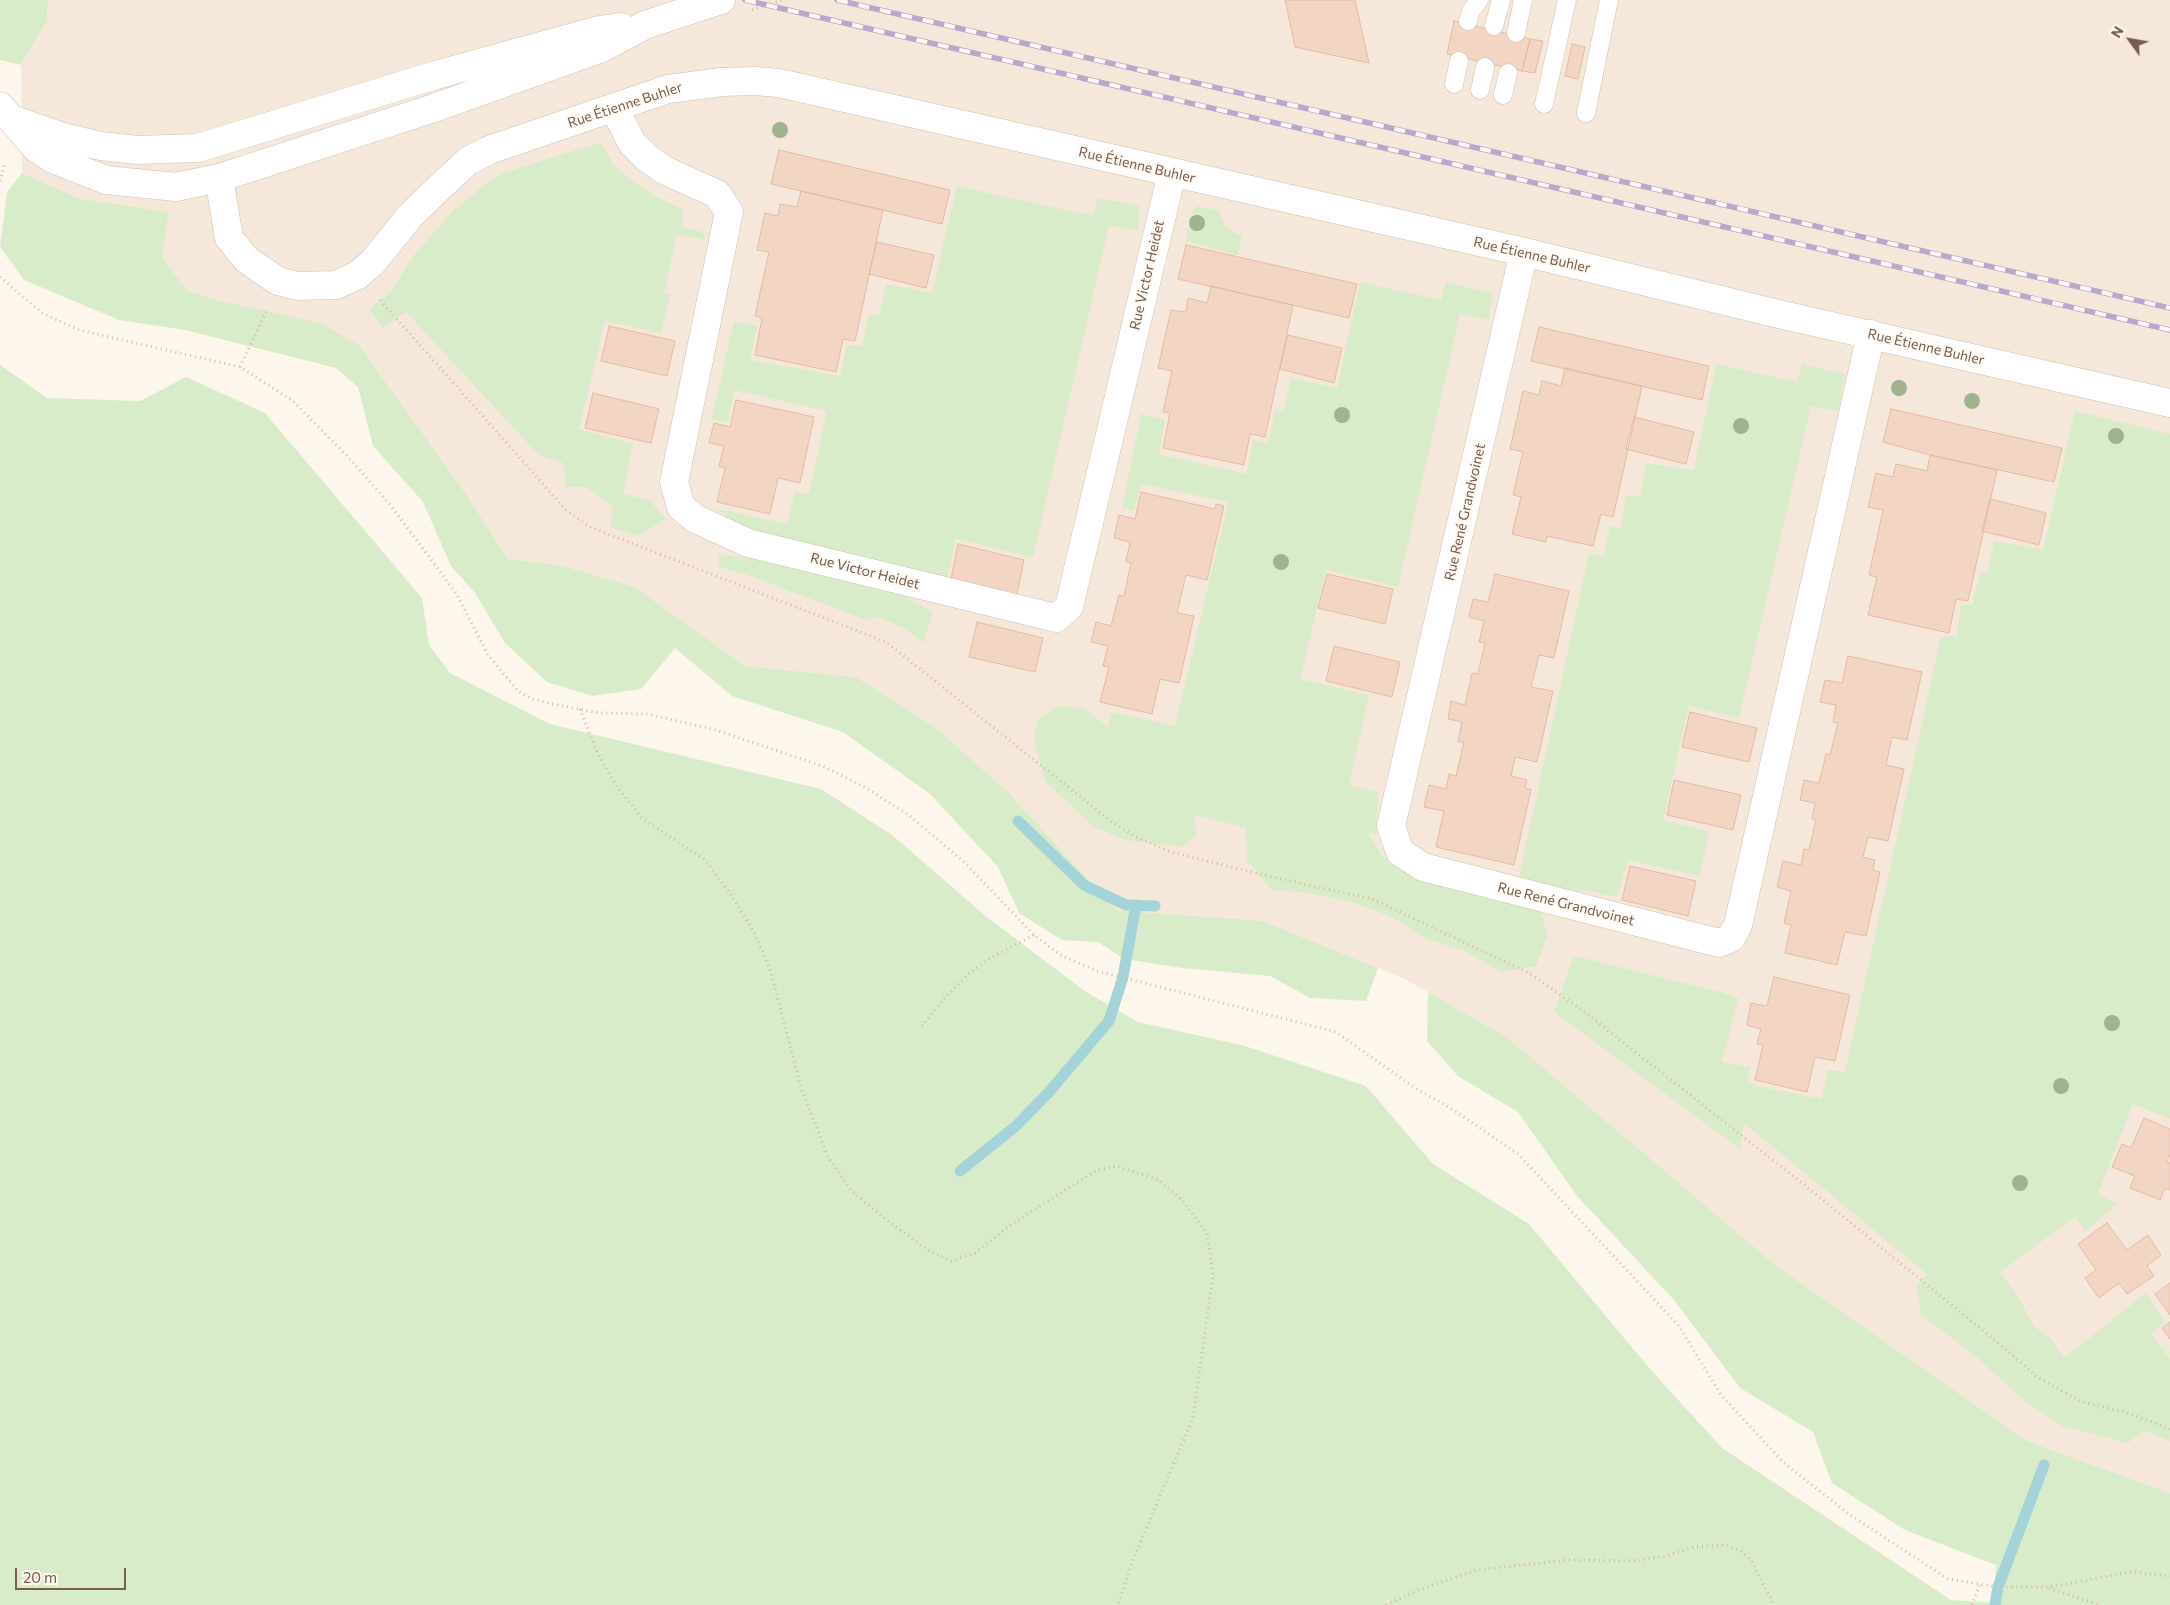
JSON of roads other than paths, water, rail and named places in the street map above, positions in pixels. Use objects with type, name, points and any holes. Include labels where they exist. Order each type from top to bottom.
[{"type":"street","points":[[7,113],[66,138],[101,146],[136,150],[198,148],[436,75],[599,30],[645,25],[733,6]]},
{"type":"street","points":[[7,113],[36,148],[48,156],[84,173],[106,180],[176,187],[218,178],[431,109],[602,48],[645,25]]},
{"type":"street","points":[[218,178],[227,160],[409,99],[436,75]]},
{"type":"street","name":"Rue Étienne Buhler","points":[[198,148],[214,162],[229,238],[246,260],[278,281],[298,286],[336,285],[358,275],[373,262],[410,216],[468,161],[489,150],[668,89],[694,84],[754,81],[779,83],[1524,252],[1770,312],[2170,403]]},
{"type":"street","name":"Rue Victor Heidet","points":[[614,108],[632,143],[647,158],[664,170],[717,194],[729,212],[674,482],[682,507],[696,519],[748,542],[1056,618],[1069,607],[1172,173]]},
{"type":"street","name":"Rue René Grandvoinet","points":[[1524,252],[1391,826],[1400,852],[1422,867],[1719,943],[1731,938],[1738,925],[1871,334]]},
{"type":"lane","points":[[1468,21],[1471,10],[1479,0]]},
{"type":"lane","points":[[1494,26],[1501,0]]},
{"type":"lane","points":[[1516,33],[1523,0]]},
{"type":"lane","points":[[1544,104],[1567,0]]},
{"type":"lane","points":[[1586,113],[1609,0]]},
{"type":"lane","points":[[1454,84],[1459,61]]},
{"type":"lane","points":[[1480,90],[1485,66]]},
{"type":"lane","points":[[1503,95],[1508,73]]},
{"type":"waterway","points":[[1018,821],[1084,885],[1126,905],[1155,906]]},
{"type":"waterway","points":[[960,1171],[1016,1126],[1049,1092],[1109,1021],[1123,977],[1136,905]]},
{"type":"waterway","points":[[1995,1605],[1998,1587],[2044,1465]]},
{"type":"railway","points":[[745,0],[2170,330]]},
{"type":"railway","points":[[837,0],[2170,308]]}]
